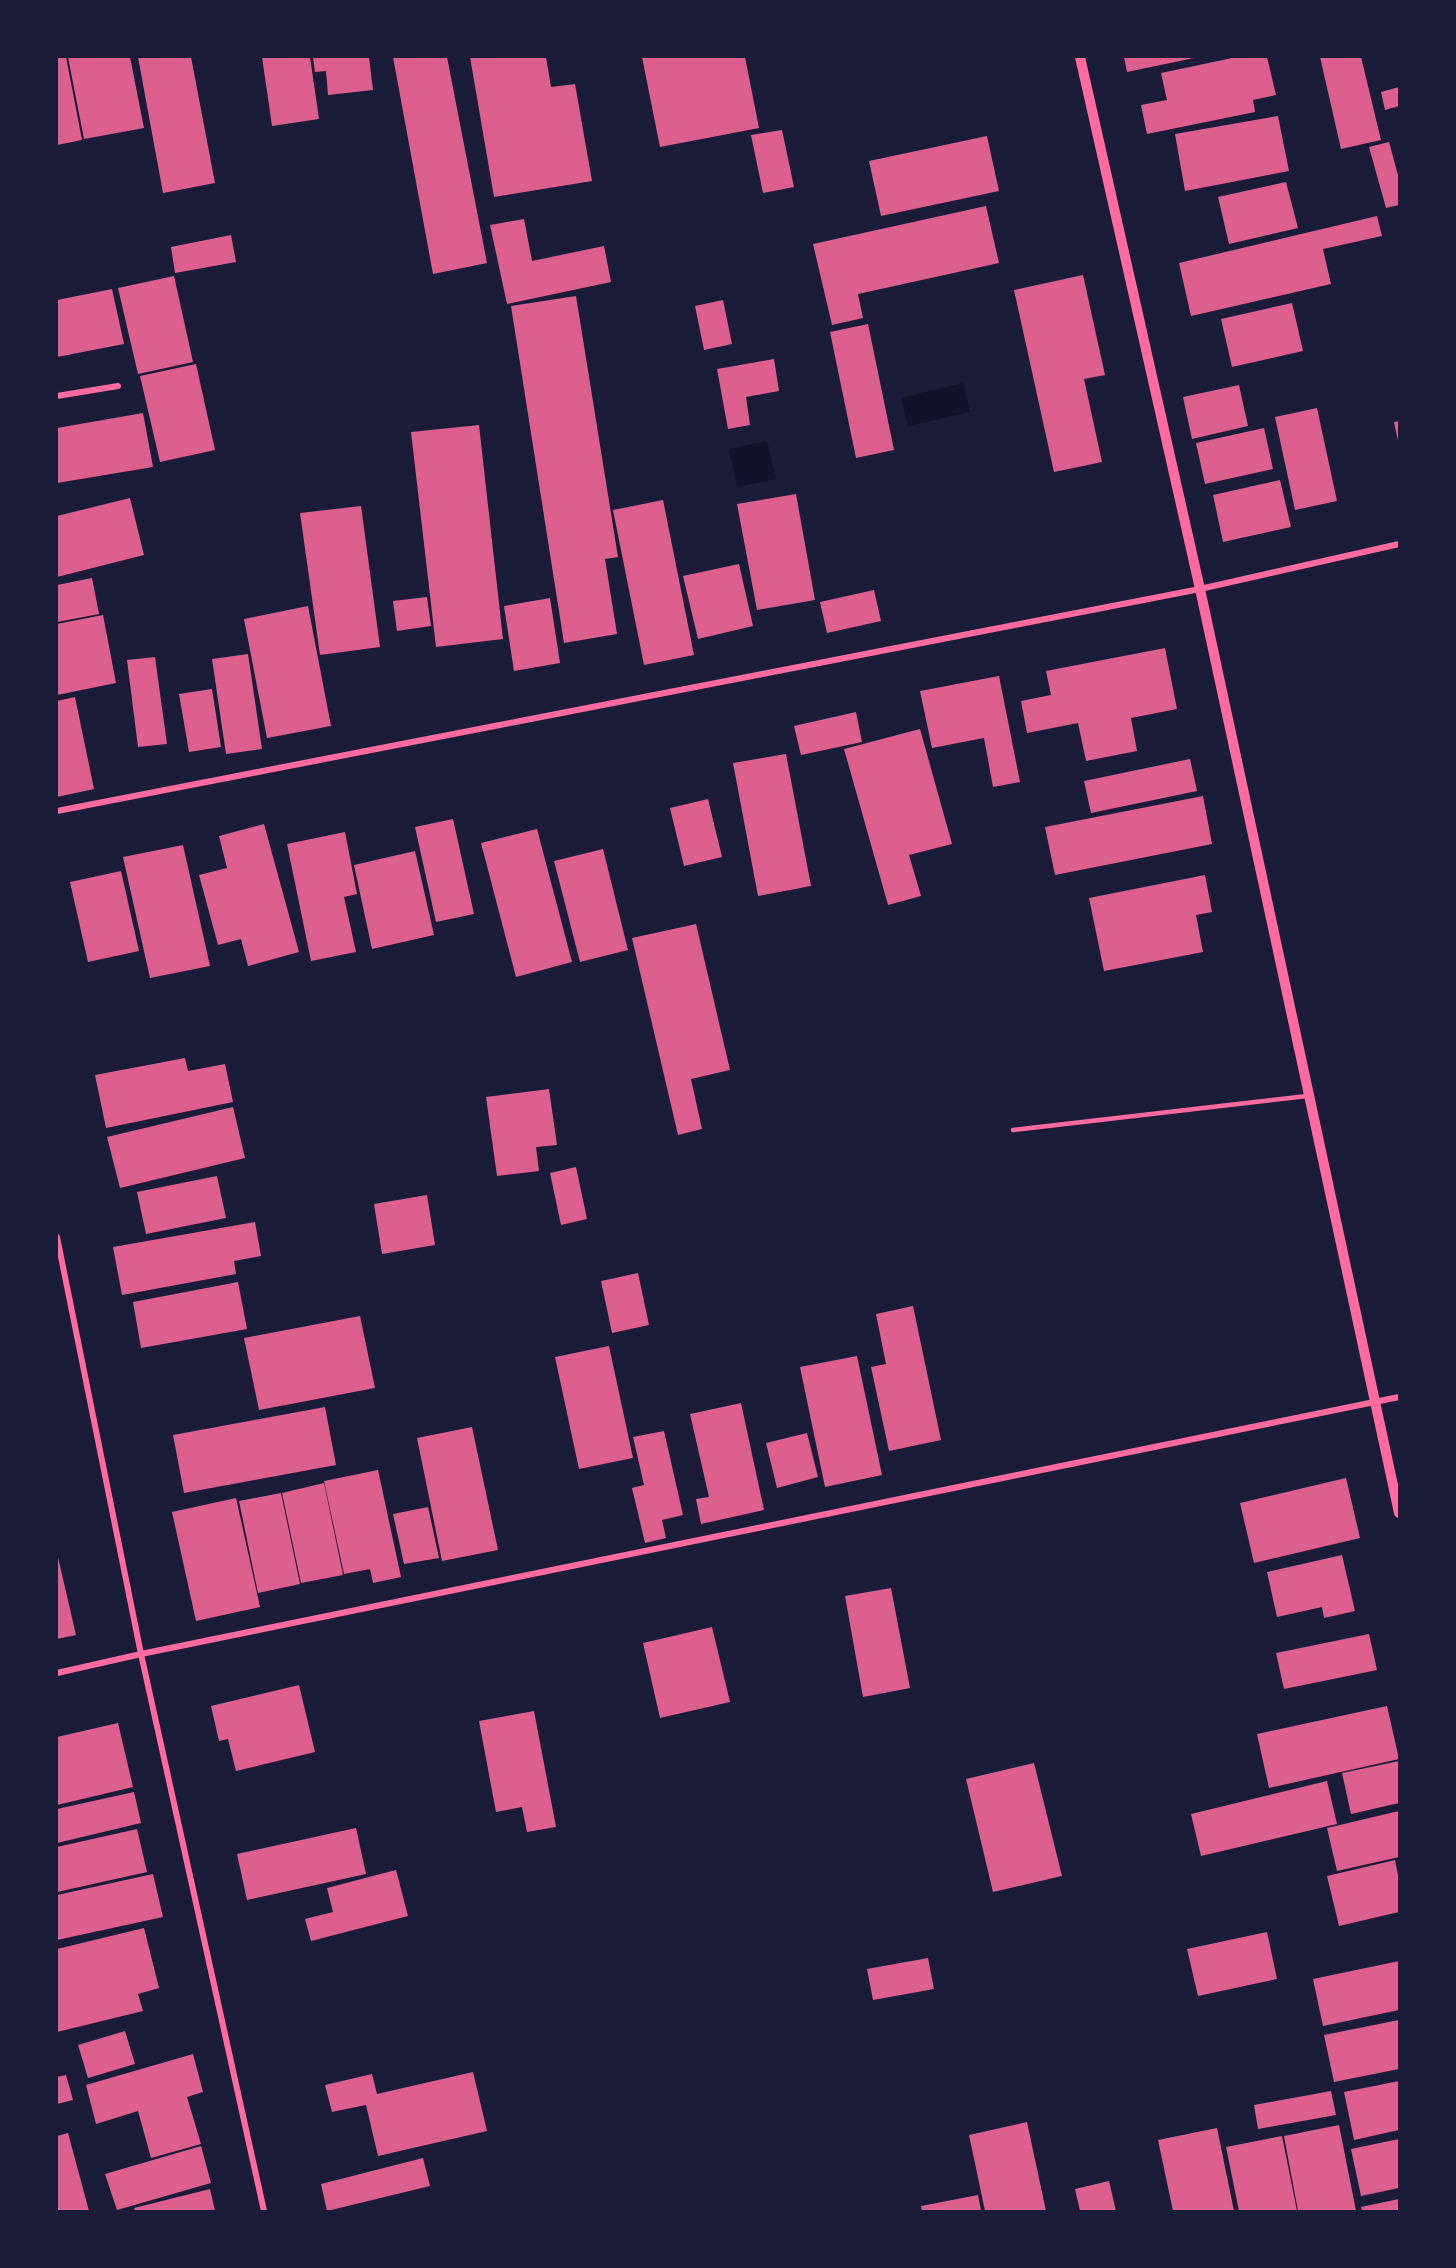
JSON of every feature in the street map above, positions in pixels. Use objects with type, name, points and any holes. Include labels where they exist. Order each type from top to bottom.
[{"type":"street","points":[[1080,57],[1200,589],[1377,1402],[1399,1513]]},
{"type":"street","points":[[57,396],[118,386]]},
{"type":"street","points":[[57,811],[1200,589],[1399,544]]},
{"type":"street","points":[[57,1237],[141,1654],[264,2211]]},
{"type":"street","points":[[57,1673],[1399,1397]]},
{"type":"lane","points":[[1013,1130],[1310,1095]]},
{"type":"shaded area","points":[[963,383],[970,412],[908,426],[901,398]]},
{"type":"shaded area","points":[[767,441],[776,479],[737,487],[729,449]]},
{"type":"building","points":[[57,57],[66,57],[82,140],[57,145]]},
{"type":"building","points":[[68,57],[130,57],[144,128],[84,139]]},
{"type":"building","points":[[138,57],[191,57],[215,183],[163,193]]},
{"type":"building","points":[[262,57],[310,57],[319,119],[272,126]]},
{"type":"building","points":[[313,57],[369,57],[373,90],[328,95],[326,71],[315,72]]},
{"type":"building","points":[[393,57],[447,57],[487,263],[433,274]]},
{"type":"building","points":[[470,57],[546,57],[551,87],[575,84],[592,181],[494,197]]},
{"type":"building","points":[[642,57],[745,57],[759,128],[660,147]]},
{"type":"building","points":[[1124,57],[1194,57],[1194,58],[1127,72]]},
{"type":"building","points":[[1237,57],[1267,57],[1276,95],[1253,100],[1255,112],[1147,134],[1141,105],[1167,100],[1161,73]]},
{"type":"building","points":[[1320,57],[1361,57],[1381,140],[1341,149]]},
{"type":"building","points":[[1399,87],[1399,106],[1385,110],[1381,92]]},
{"type":"building","points":[[1278,116],[1289,171],[1185,191],[1175,134]]},
{"type":"building","points":[[782,130],[794,187],[763,193],[751,135]]},
{"type":"building","points":[[987,136],[999,191],[881,216],[869,161]]},
{"type":"building","points":[[1389,142],[1399,179],[1399,205],[1386,208],[1369,147]]},
{"type":"building","points":[[1286,182],[1298,228],[1229,244],[1218,197]]},
{"type":"building","points":[[986,206],[999,263],[858,294],[863,318],[832,325],[813,244]]},
{"type":"building","points":[[1377,216],[1382,236],[1323,249],[1331,284],[1191,316],[1179,263]]},
{"type":"building","points":[[524,219],[532,261],[604,246],[611,282],[507,304],[490,225]]},
{"type":"building","points":[[231,235],[236,262],[175,273],[171,247]]},
{"type":"building","points":[[1083,275],[1105,375],[1084,379],[1102,462],[1054,472],[1014,290]]},
{"type":"building","points":[[174,276],[193,362],[138,374],[118,288]]},
{"type":"building","points":[[112,289],[124,344],[57,357],[57,300]]},
{"type":"building","points":[[576,296],[618,557],[605,559],[617,634],[564,643],[511,306]]},
{"type":"building","points":[[723,300],[732,344],[704,350],[695,306]]},
{"type":"building","points":[[1292,303],[1303,351],[1232,367],[1221,319]]},
{"type":"building","points":[[868,324],[894,450],[856,458],[830,332]]},
{"type":"building","points":[[774,359],[779,391],[746,397],[750,425],[728,429],[717,369]]},
{"type":"building","points":[[196,364],[215,450],[160,462],[140,376]]},
{"type":"building","points":[[1239,385],[1248,426],[1192,439],[1183,397]]},
{"type":"building","points":[[1317,408],[1337,501],[1295,510],[1275,417]]},
{"type":"building","points":[[143,413],[153,467],[57,483],[57,428]]},
{"type":"building","points":[[1399,421],[1399,441],[1398,441],[1394,422]]},
{"type":"building","points":[[479,425],[503,639],[436,647],[411,432]]},
{"type":"building","points":[[1264,428],[1273,469],[1205,484],[1196,443]]},
{"type":"building","points":[[1280,480],[1291,527],[1223,542],[1213,495]]},
{"type":"building","points":[[796,494],[815,600],[757,610],[737,504]]},
{"type":"building","points":[[130,498],[144,555],[57,577],[57,516]]},
{"type":"building","points":[[663,500],[694,655],[644,665],[613,510]]},
{"type":"building","points":[[361,506],[380,647],[320,655],[300,513]]},
{"type":"building","points":[[739,564],[753,626],[698,639],[683,576]]},
{"type":"building","points":[[92,578],[99,614],[57,622],[57,585]]},
{"type":"building","points":[[874,590],[881,621],[827,633],[820,602]]},
{"type":"building","points":[[427,597],[431,626],[397,631],[393,601]]},
{"type":"building","points":[[550,598],[560,663],[514,671],[504,606]]},
{"type":"building","points":[[308,606],[331,726],[267,738],[244,619]]},
{"type":"building","points":[[103,615],[116,683],[57,695],[57,624]]},
{"type":"building","points":[[1165,648],[1177,709],[1131,718],[1137,751],[1086,761],[1078,723],[1027,733],[1021,701],[1051,695],[1046,671]]},
{"type":"building","points":[[248,654],[262,749],[226,754],[212,659]]},
{"type":"building","points":[[155,657],[167,744],[138,747],[127,660]]},
{"type":"building","points":[[999,676],[1020,782],[993,787],[984,738],[932,748],[920,691]]},
{"type":"building","points":[[212,689],[221,747],[189,752],[179,694]]},
{"type":"building","points":[[75,697],[94,789],[57,797],[57,701]]},
{"type":"building","points":[[856,712],[862,742],[801,755],[794,726]]},
{"type":"building","points":[[920,729],[952,844],[909,855],[921,896],[888,905],[844,749]]},
{"type":"building","points":[[786,754],[811,886],[758,896],[733,763]]},
{"type":"building","points":[[1190,759],[1197,791],[1091,813],[1084,781]]},
{"type":"building","points":[[1203,796],[1212,844],[1055,875],[1045,827]]},
{"type":"building","points":[[708,799],[722,857],[684,866],[670,808]]},
{"type":"building","points":[[453,819],[474,914],[436,922],[415,827]]},
{"type":"building","points":[[264,824],[299,952],[248,966],[241,939],[218,945],[199,875],[227,868],[219,836]]},
{"type":"building","points":[[537,829],[572,962],[516,977],[481,843]]},
{"type":"building","points":[[345,832],[357,894],[344,897],[356,952],[311,961],[287,844]]},
{"type":"building","points":[[183,845],[210,966],[150,978],[123,857]]},
{"type":"building","points":[[603,849],[628,950],[580,962],[554,861]]},
{"type":"building","points":[[415,851],[434,935],[372,949],[354,865]]},
{"type":"building","points":[[121,871],[139,951],[88,962],[70,882]]},
{"type":"building","points":[[1205,875],[1212,912],[1196,915],[1203,952],[1104,971],[1089,898]]},
{"type":"building","points":[[696,924],[730,1070],[691,1079],[702,1129],[678,1135],[632,938]]},
{"type":"building","points":[[185,1058],[188,1071],[225,1064],[233,1102],[106,1128],[95,1075]]},
{"type":"building","points":[[549,1089],[557,1145],[536,1147],[539,1171],[497,1176],[486,1097]]},
{"type":"building","points":[[233,1107],[245,1158],[120,1188],[107,1137]]},
{"type":"building","points":[[576,1167],[587,1219],[561,1225],[550,1173]]},
{"type":"building","points":[[217,1176],[226,1218],[146,1234],[137,1192]]},
{"type":"building","points":[[427,1195],[435,1245],[382,1254],[374,1204]]},
{"type":"building","points":[[255,1222],[261,1256],[234,1261],[236,1274],[122,1295],[113,1247]]},
{"type":"building","points":[[638,1273],[649,1325],[612,1333],[601,1281]]},
{"type":"building","points":[[238,1282],[247,1329],[141,1348],[133,1302]]},
{"type":"building","points":[[913,1306],[941,1440],[889,1451],[871,1367],[886,1364],[876,1314]]},
{"type":"building","points":[[360,1316],[375,1388],[259,1410],[244,1338]]},
{"type":"building","points":[[609,1346],[633,1458],[579,1469],[555,1357]]},
{"type":"building","points":[[857,1356],[882,1475],[825,1487],[800,1367]]},
{"type":"building","points":[[741,1403],[764,1510],[701,1524],[696,1499],[709,1497],[690,1414]]},
{"type":"building","points":[[325,1407],[336,1465],[184,1493],[173,1435]]},
{"type":"building","points":[[472,1427],[498,1550],[442,1561],[417,1438]]},
{"type":"building","points":[[664,1431],[683,1515],[662,1520],[666,1538],[645,1543],[632,1488],[644,1485],[633,1437]]},
{"type":"building","points":[[807,1433],[818,1477],[777,1488],[766,1443]]},
{"type":"building","points":[[378,1470],[401,1577],[373,1583],[370,1569],[344,1574],[324,1481]]},
{"type":"building","points":[[1346,1478],[1360,1538],[1254,1563],[1240,1503]]},
{"type":"building","points":[[324,1483],[343,1575],[301,1583],[282,1493]]},
{"type":"building","points":[[281,1493],[300,1584],[258,1593],[239,1501]]},
{"type":"building","points":[[236,1498],[260,1607],[196,1621],[172,1512]]},
{"type":"building","points":[[428,1507],[439,1558],[404,1564],[393,1514]]},
{"type":"building","points":[[57,1553],[76,1635],[57,1639]]},
{"type":"building","points":[[1342,1555],[1355,1611],[1324,1618],[1322,1607],[1277,1617],[1267,1572]]},
{"type":"building","points":[[891,1588],[910,1688],[863,1697],[845,1596]]},
{"type":"building","points":[[712,1627],[730,1702],[660,1718],[643,1643]]},
{"type":"building","points":[[1369,1634],[1377,1670],[1284,1689],[1276,1653]]},
{"type":"building","points":[[299,1685],[315,1752],[236,1771],[228,1739],[219,1741],[211,1706]]},
{"type":"building","points":[[1387,1706],[1399,1759],[1269,1788],[1257,1734]]},
{"type":"building","points":[[534,1711],[556,1827],[527,1832],[522,1807],[496,1812],[479,1721]]},
{"type":"building","points":[[118,1723],[133,1787],[57,1805],[57,1737]]},
{"type":"building","points":[[1399,1761],[1399,1803],[1351,1814],[1342,1773]]},
{"type":"building","points":[[1034,1763],[1062,1876],[993,1892],[966,1779]]},
{"type":"building","points":[[1327,1781],[1337,1824],[1201,1856],[1191,1814]]},
{"type":"building","points":[[134,1792],[141,1823],[57,1843],[57,1809]]},
{"type":"building","points":[[1399,1811],[1399,1857],[1337,1871],[1327,1828]]},
{"type":"building","points":[[356,1828],[366,1874],[247,1900],[237,1854]]},
{"type":"building","points":[[137,1829],[147,1872],[57,1892],[57,1847]]},
{"type":"building","points":[[1395,1860],[1399,1880],[1399,1912],[1339,1926],[1327,1876]]},
{"type":"building","points":[[396,1870],[408,1916],[311,1941],[305,1919],[333,1912],[327,1888]]},
{"type":"building","points":[[153,1874],[163,1917],[57,1940],[57,1895]]},
{"type":"building","points":[[144,1928],[159,1988],[138,1994],[143,2011],[57,2032],[57,1949]]},
{"type":"building","points":[[1267,1932],[1277,1979],[1198,1996],[1187,1949]]},
{"type":"building","points":[[928,1958],[934,1989],[873,2000],[867,1969]]},
{"type":"building","points":[[1399,1961],[1399,2010],[1323,2026],[1313,1979]]},
{"type":"building","points":[[1399,2020],[1399,2069],[1334,2082],[1324,2035]]},
{"type":"building","points":[[125,2031],[135,2064],[88,2078],[78,2045]]},
{"type":"building","points":[[193,2054],[203,2092],[187,2097],[201,2144],[151,2158],[138,2111],[96,2124],[86,2085]]},
{"type":"building","points":[[473,2072],[487,2131],[378,2156],[366,2105],[332,2112],[325,2085],[372,2074],[377,2094]]},
{"type":"building","points":[[66,2075],[73,2100],[57,2104],[57,2077]]},
{"type":"building","points":[[1399,2081],[1399,2130],[1354,2140],[1344,2092]]},
{"type":"building","points":[[1331,2091],[1336,2115],[1258,2129],[1254,2105]]},
{"type":"building","points":[[1027,2122],[1046,2211],[985,2211],[969,2135]]},
{"type":"building","points":[[1339,2125],[1356,2211],[1298,2211],[1284,2136]]},
{"type":"building","points":[[1217,2128],[1234,2211],[1173,2211],[1158,2140]]},
{"type":"building","points":[[68,2133],[89,2211],[57,2211],[57,2136]]},
{"type":"building","points":[[1282,2136],[1297,2211],[1239,2211],[1226,2147]]},
{"type":"building","points":[[1399,2139],[1399,2188],[1361,2196],[1351,2149]]},
{"type":"building","points":[[201,2146],[211,2183],[117,2210],[105,2174]]},
{"type":"building","points":[[423,2158],[430,2186],[327,2211],[321,2184]]},
{"type":"building","points":[[1109,2181],[1116,2211],[1080,2211],[1075,2189]]},
{"type":"building","points":[[210,2189],[215,2211],[135,2211],[134,2208]]},
{"type":"building","points":[[978,2195],[981,2211],[922,2211],[921,2206]]},
{"type":"building","points":[[1399,2199],[1399,2211],[1362,2211],[1361,2207]]}]
